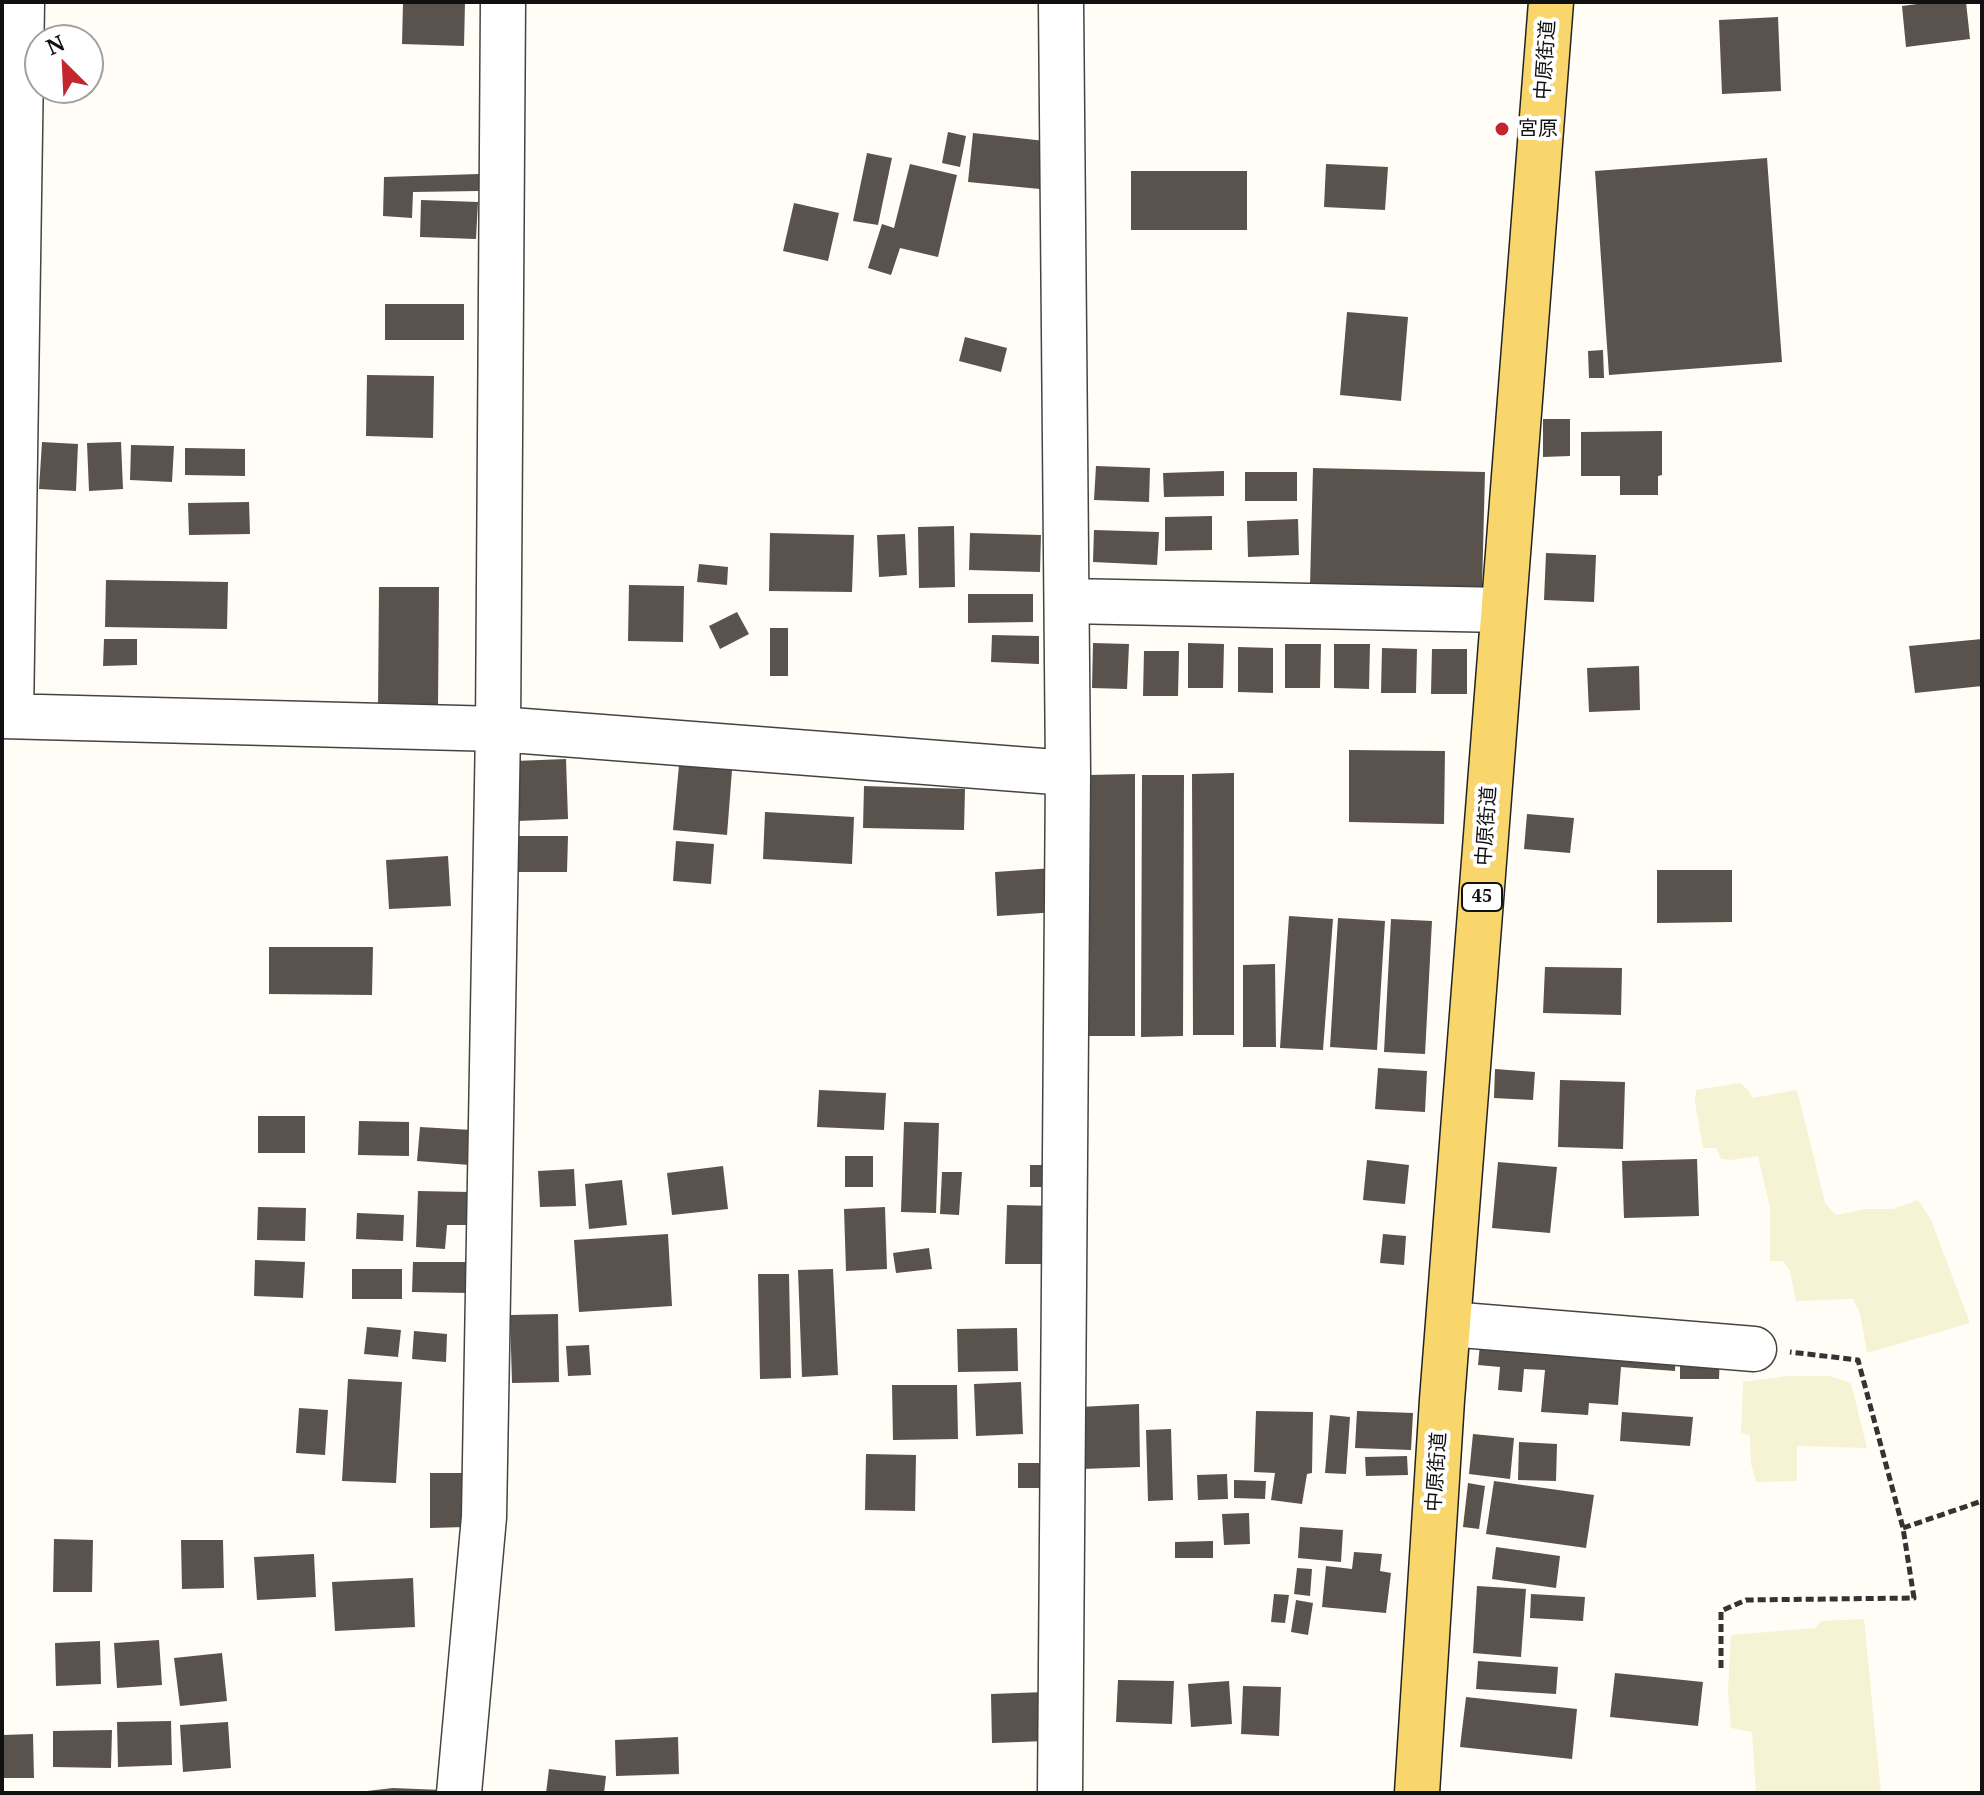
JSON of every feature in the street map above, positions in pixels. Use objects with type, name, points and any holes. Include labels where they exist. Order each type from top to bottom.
[{"type":"main road","name":"中原街道","points":[[1417,1793],[1449,1324],[1551,2]]},
{"type":"street","points":[[22,2],[6,716],[498,729],[1068,773]]},
{"type":"street","points":[[459,1793],[484,1517],[498,729],[503,2]]},
{"type":"street","points":[[1060,1793],[1068,773],[1061,2]]},
{"type":"street","points":[[1068,601],[1503,610]]},
{"type":"street","points":[[1449,1324],[1754,1349]]},
{"type":"path","points":[[1721,1668],[1721,1611],[1746,1600],[1914,1598],[1903,1528],[1858,1360],[1754,1349]]},
{"type":"path","points":[[1903,1528],[1982,1501]]},
{"type":"shaded area","points":[[1740,1083],[1752,1098],[1797,1090],[1825,1203],[1836,1215],[1865,1209],[1893,1209],[1918,1200],[1931,1220],[1970,1323],[1867,1353],[1860,1313],[1853,1299],[1796,1301],[1790,1271],[1783,1261],[1770,1261],[1770,1208],[1758,1156],[1721,1159],[1716,1148],[1703,1148],[1695,1102],[1696,1090]]},
{"type":"shaded area","points":[[1786,1376],[1830,1376],[1851,1383],[1867,1448],[1797,1446],[1797,1481],[1756,1482],[1751,1464],[1750,1435],[1741,1433],[1743,1382]]},
{"type":"shaded area","points":[[1864,1619],[1881,1793],[1756,1793],[1752,1732],[1731,1728],[1728,1691],[1731,1635],[1816,1628],[1821,1621]]},
{"type":"building","points":[[403,2],[465,2],[464,46],[402,44]]},
{"type":"building","points":[[1966,2],[1970,39],[1906,47],[1902,6]]},
{"type":"building","points":[[1778,17],[1781,91],[1722,94],[1719,20]]},
{"type":"building","points":[[948,132],[966,136],[960,167],[942,163]]},
{"type":"building","points":[[973,133],[1045,141],[1040,189],[968,182]]},
{"type":"building","points":[[867,153],[892,158],[878,225],[853,221]]},
{"type":"building","points":[[1767,158],[1782,362],[1609,375],[1595,171]]},
{"type":"building","points":[[910,164],[957,175],[938,257],[900,248],[891,275],[868,268],[882,224],[894,228]]},
{"type":"building","points":[[1326,164],[1388,167],[1385,210],[1324,207]]},
{"type":"building","points":[[1131,171],[1247,171],[1247,230],[1131,230]]},
{"type":"building","points":[[479,174],[479,191],[413,192],[412,218],[383,216],[384,177]]},
{"type":"building","points":[[421,200],[478,202],[476,239],[420,237]]},
{"type":"building","points":[[794,203],[839,213],[828,261],[783,251]]},
{"type":"building","points":[[385,304],[464,304],[464,340],[385,340]]},
{"type":"building","points":[[1347,312],[1408,317],[1401,401],[1340,395]]},
{"type":"building","points":[[965,337],[1007,348],[1001,372],[959,361]]},
{"type":"building","points":[[1603,350],[1604,378],[1589,378],[1588,351]]},
{"type":"building","points":[[367,375],[434,376],[433,438],[366,436]]},
{"type":"building","points":[[1543,419],[1570,419],[1570,456],[1543,457]]},
{"type":"building","points":[[1662,431],[1662,475],[1658,476],[1658,495],[1620,495],[1620,476],[1581,476],[1581,432]]},
{"type":"building","points":[[42,442],[78,444],[76,491],[39,489]]},
{"type":"building","points":[[121,442],[123,489],[89,491],[87,443]]},
{"type":"building","points":[[131,445],[174,446],[172,482],[130,480]]},
{"type":"building","points":[[185,448],[245,449],[245,476],[185,475]]},
{"type":"building","points":[[1096,466],[1150,468],[1149,502],[1094,500]]},
{"type":"building","points":[[1313,468],[1485,472],[1482,589],[1310,585]]},
{"type":"building","points":[[1224,471],[1224,496],[1164,497],[1163,473]]},
{"type":"building","points":[[1245,472],[1297,472],[1297,501],[1245,501]]},
{"type":"building","points":[[249,502],[250,534],[189,535],[188,503]]},
{"type":"building","points":[[1212,516],[1212,550],[1165,551],[1165,517]]},
{"type":"building","points":[[1298,519],[1299,555],[1248,557],[1247,521]]},
{"type":"building","points":[[954,526],[955,587],[919,588],[918,527]]},
{"type":"building","points":[[1094,530],[1159,532],[1157,565],[1093,562]]},
{"type":"building","points":[[770,533],[854,535],[852,592],[769,591]]},
{"type":"building","points":[[970,533],[1041,535],[1040,572],[969,570]]},
{"type":"building","points":[[905,534],[907,575],[879,577],[877,535]]},
{"type":"building","points":[[1546,553],[1596,555],[1594,602],[1544,600]]},
{"type":"building","points":[[699,564],[728,567],[727,585],[697,582]]},
{"type":"building","points":[[106,580],[228,582],[227,629],[105,627]]},
{"type":"building","points":[[629,585],[684,586],[683,642],[628,641]]},
{"type":"building","points":[[379,587],[439,587],[438,707],[378,707]]},
{"type":"building","points":[[968,594],[1033,594],[1033,622],[968,623]]},
{"type":"building","points":[[737,612],[749,634],[720,649],[709,626]]},
{"type":"building","points":[[770,628],[788,628],[788,676],[770,676]]},
{"type":"building","points":[[992,635],[1039,636],[1039,664],[991,662]]},
{"type":"building","points":[[104,639],[137,639],[137,665],[103,666]]},
{"type":"building","points":[[1982,639],[1982,686],[1915,693],[1909,646]]},
{"type":"building","points":[[1093,643],[1129,644],[1127,689],[1092,688]]},
{"type":"building","points":[[1188,643],[1224,644],[1223,688],[1188,688]]},
{"type":"building","points":[[1285,644],[1321,644],[1320,688],[1285,688]]},
{"type":"building","points":[[1334,644],[1370,644],[1369,689],[1334,688]]},
{"type":"building","points":[[1238,647],[1273,648],[1273,693],[1238,692]]},
{"type":"building","points":[[1382,648],[1417,649],[1416,693],[1381,693]]},
{"type":"building","points":[[1432,649],[1467,649],[1467,694],[1431,694]]},
{"type":"building","points":[[1144,651],[1179,651],[1178,696],[1143,696]]},
{"type":"building","points":[[1639,666],[1640,710],[1589,712],[1587,668]]},
{"type":"building","points":[[1349,750],[1445,751],[1444,824],[1349,822]]},
{"type":"building","points":[[566,759],[568,819],[517,821],[515,761]]},
{"type":"building","points":[[679,765],[732,770],[727,835],[673,830]]},
{"type":"building","points":[[1234,773],[1234,1035],[1193,1035],[1192,774]]},
{"type":"building","points":[[1135,774],[1135,1036],[1088,1036],[1088,775]]},
{"type":"building","points":[[1142,775],[1184,775],[1183,1036],[1141,1037]]},
{"type":"building","points":[[864,786],[965,789],[964,830],[863,828]]},
{"type":"building","points":[[765,812],[854,817],[852,864],[763,859]]},
{"type":"building","points":[[1527,814],[1574,818],[1570,853],[1524,849]]},
{"type":"building","points":[[514,836],[568,836],[567,872],[514,872]]},
{"type":"building","points":[[676,841],[714,844],[711,884],[673,881]]},
{"type":"building","points":[[448,856],[451,906],[389,909],[386,860]]},
{"type":"building","points":[[1054,868],[1057,912],[997,916],[995,872]]},
{"type":"building","points":[[1657,870],[1732,870],[1732,922],[1657,923]]},
{"type":"building","points":[[1289,916],[1333,919],[1323,1050],[1280,1048]]},
{"type":"building","points":[[1338,918],[1385,921],[1377,1050],[1330,1047]]},
{"type":"building","points":[[1391,919],[1432,921],[1425,1054],[1384,1052]]},
{"type":"building","points":[[269,947],[373,947],[372,995],[269,994]]},
{"type":"building","points":[[1275,964],[1276,1047],[1243,1047],[1243,965]]},
{"type":"building","points":[[1545,967],[1622,968],[1621,1015],[1543,1013]]},
{"type":"building","points":[[1378,1068],[1427,1071],[1425,1112],[1375,1109]]},
{"type":"building","points":[[1495,1069],[1535,1072],[1533,1100],[1494,1098]]},
{"type":"building","points":[[1560,1080],[1625,1082],[1623,1149],[1558,1147]]},
{"type":"building","points":[[819,1090],[886,1093],[884,1130],[817,1127]]},
{"type":"building","points":[[258,1116],[305,1116],[305,1153],[258,1153]]},
{"type":"building","points":[[359,1121],[409,1122],[409,1156],[358,1155]]},
{"type":"building","points":[[904,1122],[939,1123],[936,1213],[901,1212]]},
{"type":"building","points":[[420,1127],[472,1130],[470,1165],[417,1161]]},
{"type":"building","points":[[845,1156],[873,1156],[873,1187],[845,1187]]},
{"type":"building","points":[[1697,1159],[1699,1216],[1624,1218],[1622,1161]]},
{"type":"building","points":[[1367,1160],[1409,1165],[1405,1204],[1363,1200]]},
{"type":"building","points":[[1498,1162],[1557,1167],[1550,1233],[1492,1228]]},
{"type":"building","points":[[1030,1165],[1053,1165],[1053,1187],[1030,1187]]},
{"type":"building","points":[[723,1166],[728,1209],[672,1215],[667,1173]]},
{"type":"building","points":[[574,1169],[576,1206],[540,1207],[538,1171]]},
{"type":"building","points":[[942,1172],[962,1172],[959,1215],[940,1214]]},
{"type":"building","points":[[622,1180],[627,1225],[589,1229],[585,1184]]},
{"type":"building","points":[[418,1191],[470,1192],[470,1225],[447,1225],[445,1249],[416,1247]]},
{"type":"building","points":[[1007,1205],[1056,1206],[1055,1264],[1005,1264]]},
{"type":"building","points":[[258,1207],[306,1208],[305,1241],[257,1240]]},
{"type":"building","points":[[885,1207],[887,1269],[846,1271],[844,1209]]},
{"type":"building","points":[[357,1213],[404,1215],[403,1241],[356,1239]]},
{"type":"building","points":[[668,1234],[672,1306],[579,1312],[574,1240]]},
{"type":"building","points":[[1383,1234],[1406,1236],[1404,1265],[1380,1263]]},
{"type":"building","points":[[929,1248],[932,1269],[896,1273],[893,1253]]},
{"type":"building","points":[[255,1260],[305,1262],[303,1298],[254,1296]]},
{"type":"building","points":[[413,1262],[469,1262],[469,1293],[412,1292]]},
{"type":"building","points":[[352,1269],[402,1269],[402,1299],[352,1299]]},
{"type":"building","points":[[833,1269],[838,1375],[802,1377],[798,1270]]},
{"type":"building","points":[[758,1274],[789,1274],[791,1378],[760,1379]]},
{"type":"building","points":[[558,1314],[559,1382],[512,1383],[510,1315]]},
{"type":"building","points":[[367,1327],[401,1330],[398,1357],[364,1354]]},
{"type":"building","points":[[1017,1328],[1018,1371],[958,1372],[957,1329]]},
{"type":"building","points":[[414,1331],[447,1334],[446,1362],[412,1359]]},
{"type":"building","points":[[1481,1334],[1676,1347],[1675,1371],[1621,1367],[1618,1405],[1589,1403],[1588,1415],[1541,1412],[1545,1370],[1524,1369],[1522,1392],[1498,1390],[1500,1367],[1478,1365]]},
{"type":"building","points":[[589,1345],[591,1375],[568,1376],[566,1346]]},
{"type":"building","points":[[1680,1354],[1720,1354],[1719,1379],[1680,1379]]},
{"type":"building","points":[[348,1379],[402,1382],[396,1483],[342,1481]]},
{"type":"building","points":[[1021,1382],[1023,1434],[976,1436],[974,1384]]},
{"type":"building","points":[[892,1385],[957,1385],[958,1439],[893,1440]]},
{"type":"building","points":[[1139,1404],[1140,1467],[1081,1469],[1079,1407]]},
{"type":"building","points":[[299,1408],[328,1410],[325,1455],[296,1453]]},
{"type":"building","points":[[1256,1411],[1313,1412],[1312,1473],[1307,1474],[1302,1504],[1271,1500],[1275,1473],[1254,1472]]},
{"type":"building","points":[[1357,1411],[1413,1413],[1411,1450],[1355,1448]]},
{"type":"building","points":[[1622,1412],[1693,1417],[1690,1446],[1620,1441]]},
{"type":"building","points":[[1330,1415],[1350,1417],[1346,1474],[1325,1473]]},
{"type":"building","points":[[1171,1429],[1173,1500],[1148,1501],[1146,1430]]},
{"type":"building","points":[[1473,1434],[1514,1438],[1510,1479],[1469,1474]]},
{"type":"building","points":[[1519,1442],[1557,1444],[1556,1481],[1518,1480]]},
{"type":"building","points":[[866,1454],[916,1455],[915,1511],[865,1510]]},
{"type":"building","points":[[1407,1456],[1408,1475],[1366,1476],[1365,1457]]},
{"type":"building","points":[[1018,1463],[1047,1463],[1047,1488],[1018,1488]]},
{"type":"building","points":[[430,1473],[465,1473],[465,1527],[430,1528]]},
{"type":"building","points":[[1227,1474],[1228,1499],[1198,1500],[1197,1475]]},
{"type":"building","points":[[1234,1480],[1266,1481],[1265,1499],[1234,1498]]},
{"type":"building","points":[[1494,1481],[1594,1495],[1586,1548],[1486,1534]]},
{"type":"building","points":[[1468,1483],[1485,1486],[1479,1529],[1463,1527]]},
{"type":"building","points":[[1249,1513],[1250,1544],[1224,1545],[1222,1514]]},
{"type":"building","points":[[1300,1527],[1343,1530],[1341,1562],[1298,1558]]},
{"type":"building","points":[[54,1539],[93,1540],[92,1592],[53,1592]]},
{"type":"building","points":[[181,1540],[223,1540],[224,1588],[182,1589]]},
{"type":"building","points":[[1213,1541],[1213,1558],[1175,1558],[1175,1542]]},
{"type":"building","points":[[1496,1547],[1560,1556],[1556,1588],[1492,1579]]},
{"type":"building","points":[[1354,1552],[1382,1554],[1380,1571],[1391,1573],[1386,1613],[1322,1607],[1326,1566],[1352,1569]]},
{"type":"building","points":[[314,1554],[316,1597],[257,1600],[254,1557]]},
{"type":"building","points":[[1297,1568],[1312,1569],[1310,1596],[1294,1594]]},
{"type":"building","points":[[413,1578],[415,1627],[335,1631],[332,1582]]},
{"type":"building","points":[[1477,1586],[1526,1589],[1521,1657],[1473,1653]]},
{"type":"building","points":[[1274,1594],[1289,1595],[1285,1623],[1271,1622]]},
{"type":"building","points":[[1531,1594],[1585,1597],[1583,1621],[1530,1618]]},
{"type":"building","points":[[1296,1600],[1313,1603],[1308,1635],[1291,1632]]},
{"type":"building","points":[[159,1640],[162,1685],[117,1688],[114,1643]]},
{"type":"building","points":[[100,1641],[101,1684],[56,1686],[55,1643]]},
{"type":"building","points":[[222,1653],[227,1701],[180,1706],[174,1658]]},
{"type":"building","points":[[1478,1661],[1558,1667],[1556,1694],[1476,1689]]},
{"type":"building","points":[[1615,1673],[1703,1682],[1698,1726],[1610,1717]]},
{"type":"building","points":[[1118,1680],[1174,1681],[1172,1724],[1116,1722]]},
{"type":"building","points":[[1229,1681],[1232,1724],[1191,1727],[1188,1684]]},
{"type":"building","points":[[1243,1686],[1281,1687],[1279,1736],[1241,1734]]},
{"type":"building","points":[[1045,1692],[1046,1741],[992,1743],[991,1694]]},
{"type":"building","points":[[1466,1697],[1577,1709],[1572,1759],[1460,1747]]},
{"type":"building","points":[[171,1721],[172,1765],[118,1767],[117,1722]]},
{"type":"building","points":[[228,1722],[231,1768],[183,1772],[180,1725]]},
{"type":"building","points":[[112,1730],[111,1768],[53,1767],[53,1731]]},
{"type":"building","points":[[33,1734],[34,1778],[2,1778],[2,1735]]},
{"type":"building","points":[[678,1737],[679,1774],[616,1776],[615,1740]]},
{"type":"building","points":[[549,1769],[606,1776],[604,1793],[546,1793]]},
{"type":"building","points":[[393,1788],[442,1790],[442,1793],[367,1793]]},
{"type":"place","name":"宮原","points":[[1502,129]]}]
